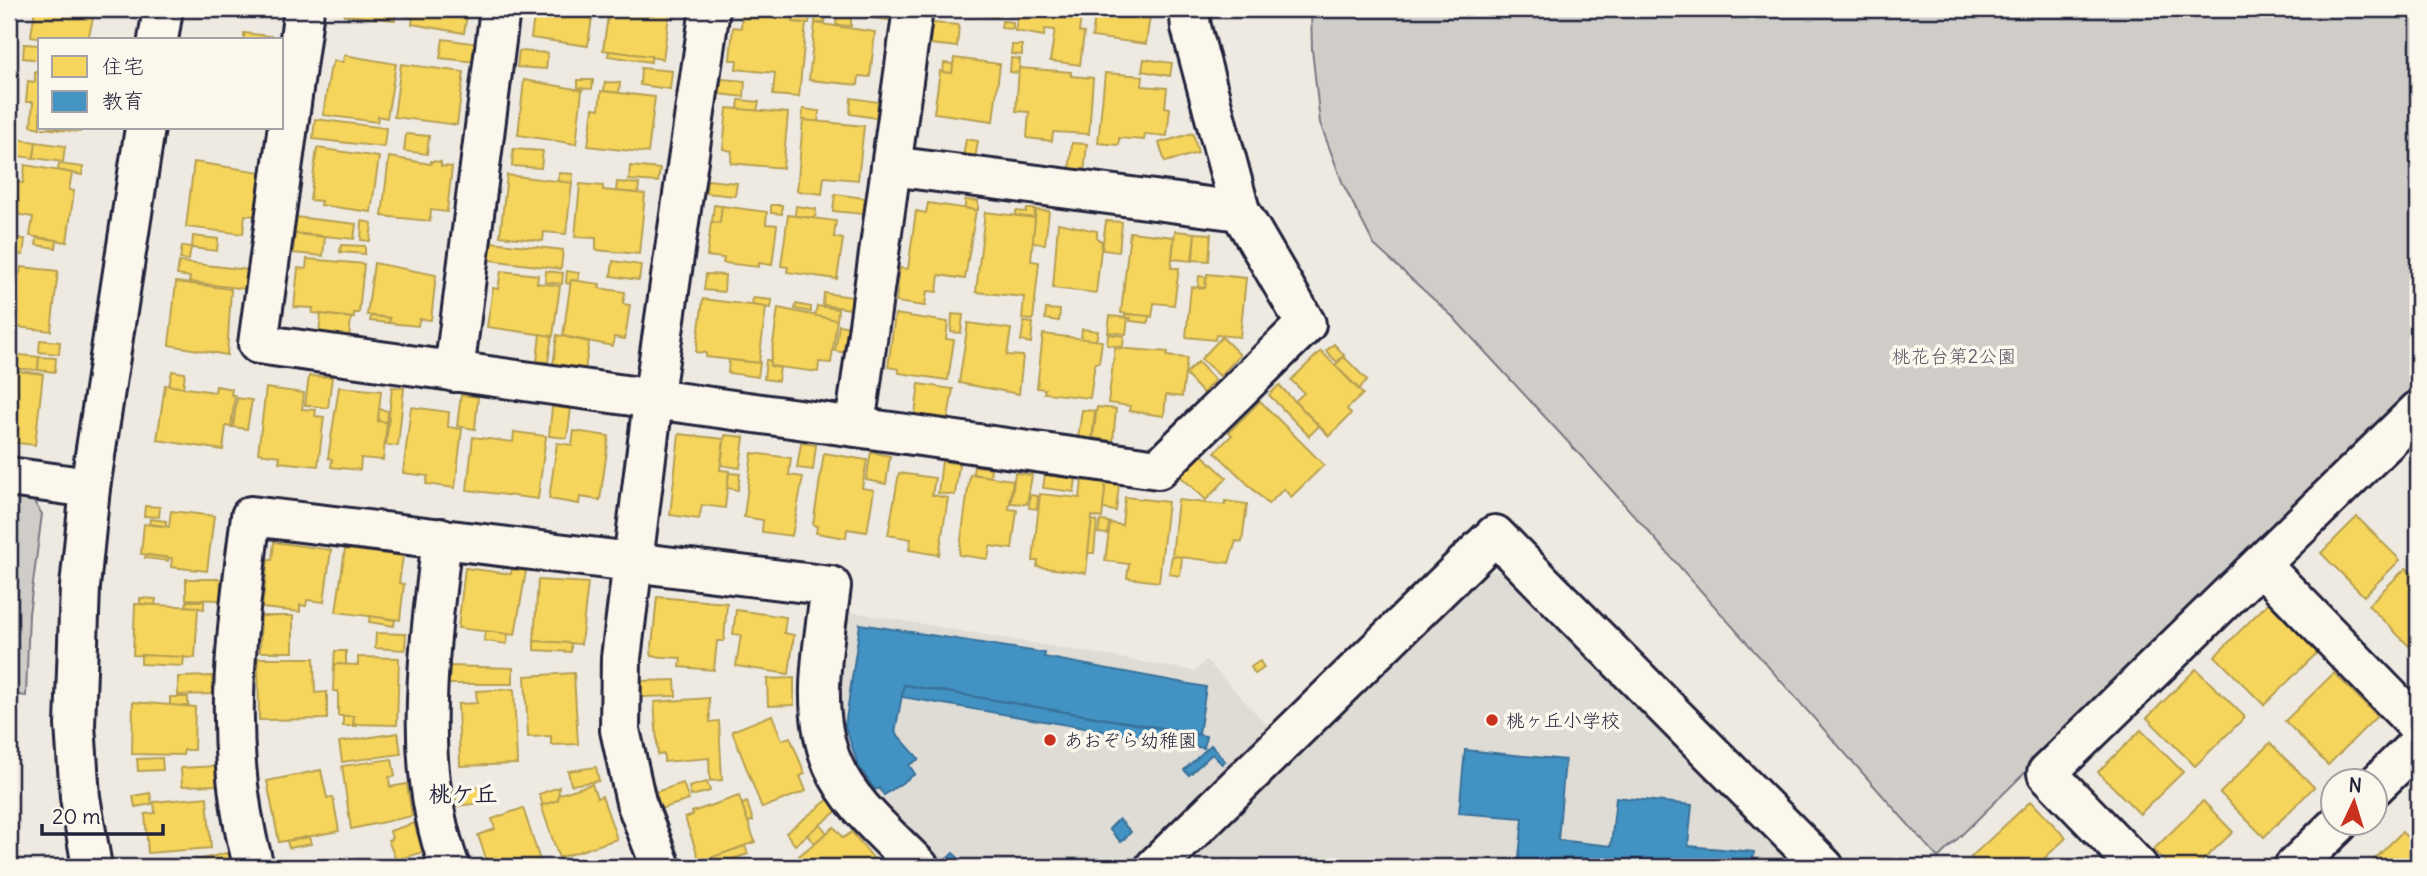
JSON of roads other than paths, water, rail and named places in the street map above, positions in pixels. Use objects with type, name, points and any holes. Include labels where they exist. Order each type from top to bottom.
[{"type":"street","points":[[158,38],[163,9]]},
{"type":"street","points":[[304,9],[258,344],[653,401],[855,426],[1158,469],[1306,324],[1240,211],[1191,27],[1189,9]]},
{"type":"street","points":[[454,372],[500,9]]},
{"type":"street","points":[[661,867],[636,802],[620,730],[621,658],[635,563],[653,401],[710,9]]},
{"type":"street","points":[[855,426],[913,9]]},
{"type":"street","points":[[92,867],[80,797],[75,725],[80,587],[90,488],[145,130]]},
{"type":"street","points":[[891,166],[1240,211]]},
{"type":"street","points":[[2138,867],[2047,773],[2314,516],[2409,420]]},
{"type":"street","points":[[9,477],[90,488]]},
{"type":"street","points":[[254,867],[234,764],[232,702],[251,516],[831,586],[820,676],[821,722],[833,766],[857,803],[919,867]]},
{"type":"street","points":[[1155,867],[1496,535],[1824,867]]},
{"type":"street","points":[[442,538],[425,690],[428,753],[438,819],[450,867]]},
{"type":"street","points":[[2262,566],[2418,726]]},
{"type":"street","points":[[2388,775],[2418,744]]},
{"type":"street","points":[[2294,867],[2324,838]]},
{"type":"place","name":"桃ヶ丘小学校","points":[[1492,720]]},
{"type":"place","name":"あおぞら幼稚園","points":[[1050,740]]},
{"type":"district","name":"桃ケ丘","points":[[463,794]]},
{"type":"park label","name":"桃花台第2公園","points":[[1954,356]]}]
